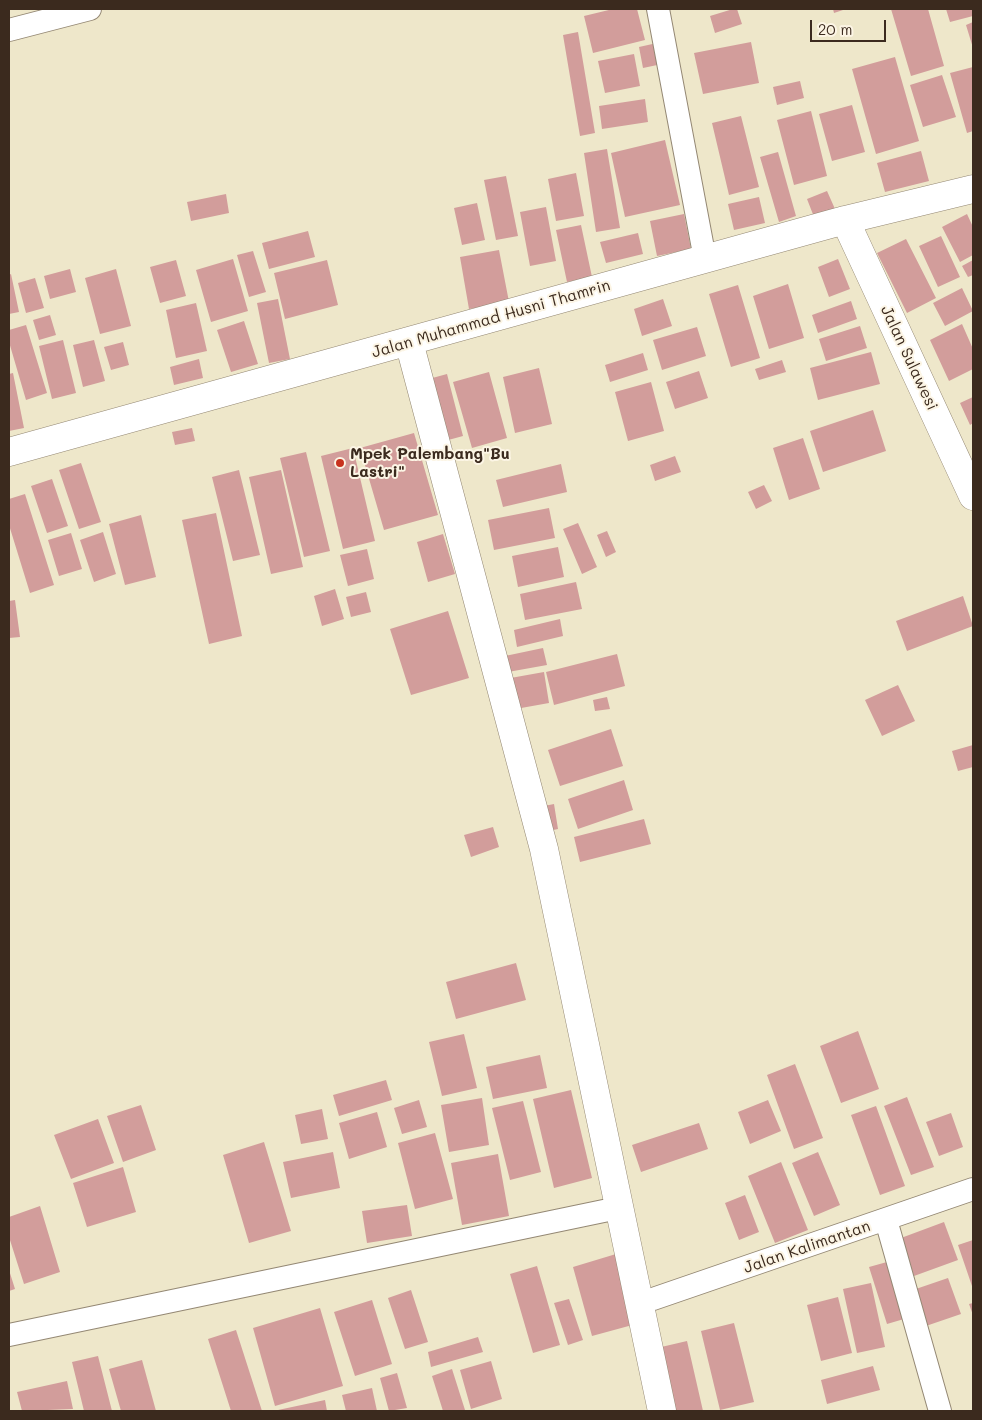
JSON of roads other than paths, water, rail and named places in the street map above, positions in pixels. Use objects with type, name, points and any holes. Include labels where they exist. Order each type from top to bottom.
[{"type":"street","points":[[9,30],[90,9]]},
{"type":"street","points":[[658,9],[706,259]]},
{"type":"street","name":"Jalan Muhammad Husni Thamrin","points":[[9,452],[845,220],[973,189]]},
{"type":"street","name":"Jalan Sulawesi","points":[[845,220],[973,496]]},
{"type":"street","points":[[409,342],[544,850],[662,1411]]},
{"type":"street","name":"Jalan Kalimantan","points":[[640,1302],[973,1189]]},
{"type":"street","points":[[9,1335],[618,1208]]},
{"type":"street","points":[[886,1220],[940,1411]]},
{"type":"place","name":"Mpek Palembang\"Bu Lastri\"","points":[[340,463]]}]
